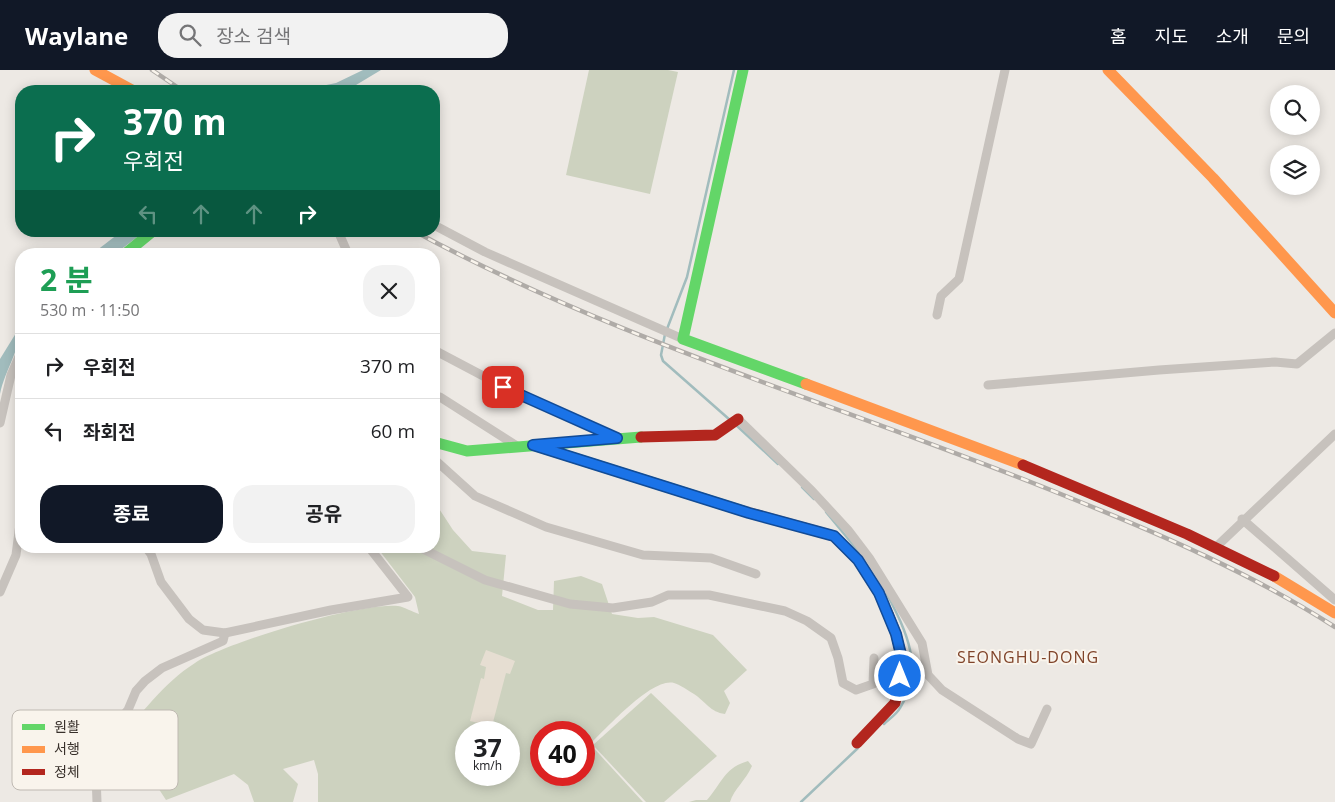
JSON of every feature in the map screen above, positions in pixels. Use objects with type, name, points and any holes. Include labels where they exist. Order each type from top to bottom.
[{"type":"street","points":[[95,70],[123,85]]},
{"type":"street","points":[[683,339],[743,70]]},
{"type":"street","points":[[937,315],[941,296],[959,279],[1005,70]]},
{"type":"street","points":[[1108,70],[1213,178],[1335,313]]},
{"type":"street","points":[[440,228],[485,252],[683,339],[1008,458],[1156,520],[1296,587],[1335,613]]},
{"type":"street","points":[[132,248],[146,237]]},
{"type":"street","points":[[988,386],[1160,370],[1275,362],[1297,364],[1335,333]]},
{"type":"street","points":[[440,353],[521,396],[617,438]]},
{"type":"street","points":[[0,423],[11,375],[15,366]]},
{"type":"street","points":[[440,397],[517,446]]},
{"type":"street","points":[[440,444],[467,451],[617,438],[715,435],[735,423],[812,491],[848,530],[870,559],[922,643],[928,676],[942,690],[1018,739],[1031,744],[1047,709]]},
{"type":"street","points":[[1215,548],[1242,519],[1335,434]]},
{"type":"street","points":[[533,445],[749,513],[834,536],[858,560],[879,593],[896,634],[903,663],[896,703],[857,743]]},
{"type":"street","points":[[440,464],[476,496],[546,526],[643,555],[711,558],[756,574]]},
{"type":"street","points":[[1242,519],[1335,600]]},
{"type":"street","points":[[0,592],[16,553]]},
{"type":"street","points":[[150,553],[161,582],[189,619],[203,630],[225,633],[331,610],[408,597],[373,553]]},
{"type":"street","points":[[431,553],[485,580],[570,604],[613,608],[652,602],[668,595],[709,595],[785,611],[807,621],[831,638],[838,658],[843,683],[856,690],[873,684],[874,658]]},
{"type":"street","points":[[128,710],[136,691],[145,681],[162,668],[223,641],[225,633]]},
{"type":"green space","points":[[589,70],[668,70],[678,72],[650,194],[566,175]]},
{"type":"green space","points":[[440,510],[453,530],[472,551],[506,555],[502,596],[538,610],[553,610],[554,581],[581,576],[602,584],[612,614],[638,618],[654,617],[713,635],[747,670],[724,691],[730,703],[725,714],[712,709],[694,694],[679,685],[665,683],[642,696],[595,739],[595,721],[530,721],[530,786],[595,786],[595,749],[643,802],[318,802],[318,774],[314,760],[283,769],[298,784],[293,802],[254,802],[248,785],[234,774],[166,800],[159,790],[178,790],[178,710],[144,710],[183,671],[211,654],[294,625],[326,617],[380,606],[403,607],[419,614],[415,597],[381,553],[440,553]]},
{"type":"green space","points":[[651,693],[717,756],[664,802],[646,802],[595,747],[595,743]]},
{"type":"green space","points":[[748,761],[752,766],[730,802],[689,802],[707,800],[728,772]]},
{"type":"shaded area","points":[[486,650],[515,661],[510,674],[506,673],[493,721],[470,721],[481,678],[484,679],[486,667],[480,665]]},
{"type":"water","points":[[363,70],[381,70],[356,85],[326,85],[336,83]]},
{"type":"water","points":[[114,237],[137,237],[123,248],[100,248]]},
{"type":"water","points":[[15,335],[15,353],[5,376],[0,394],[0,359]]},
{"type":"waterway","points":[[667,329],[687,277],[734,70]]},
{"type":"waterway","points":[[665,334],[661,355],[663,361],[730,420]]},
{"type":"waterway","points":[[736,425],[778,464]]},
{"type":"waterway","points":[[802,487],[814,499]]},
{"type":"waterway","points":[[826,512],[859,552]]},
{"type":"waterway","points":[[884,724],[899,710],[907,693],[911,679],[912,664],[906,636],[887,594]]},
{"type":"waterway","points":[[801,802],[858,748]]},
{"type":"railway","points":[[152,70],[174,85]]},
{"type":"railway","points":[[426,237],[493,271],[654,341],[986,465],[1137,525],[1238,572],[1303,607],[1335,627]]},
{"type":"traffic: fast","points":[[743,70],[683,339],[806,384]]},
{"type":"traffic: fast","points":[[132,248],[146,237]]},
{"type":"traffic: fast","points":[[440,444],[467,451],[641,437]]},
{"type":"traffic: fast","points":[[533,445],[743,511]]},
{"type":"traffic: slow","points":[[95,70],[123,85]]},
{"type":"traffic: slow","points":[[1108,70],[1213,178],[1335,313]]},
{"type":"traffic: slow","points":[[806,384],[1023,465]]},
{"type":"traffic: slow","points":[[743,511],[834,536],[858,560],[879,593],[888,614]]},
{"type":"traffic: slow","points":[[1274,576],[1335,613]]},
{"type":"traffic: jam","points":[[641,437],[715,435],[738,419]]},
{"type":"traffic: jam","points":[[1023,465],[1187,534],[1274,576]]},
{"type":"traffic: jam","points":[[857,743],[895,703],[903,663],[896,634],[888,614]]},
{"type":"district","name":"SEONGHU-DONG","points":[[1028,657]]},
{"type":"route","points":[[503,387],[617,438],[533,445],[749,513],[834,536],[858,560],[879,593],[896,634],[903,663],[900,676]]}]
